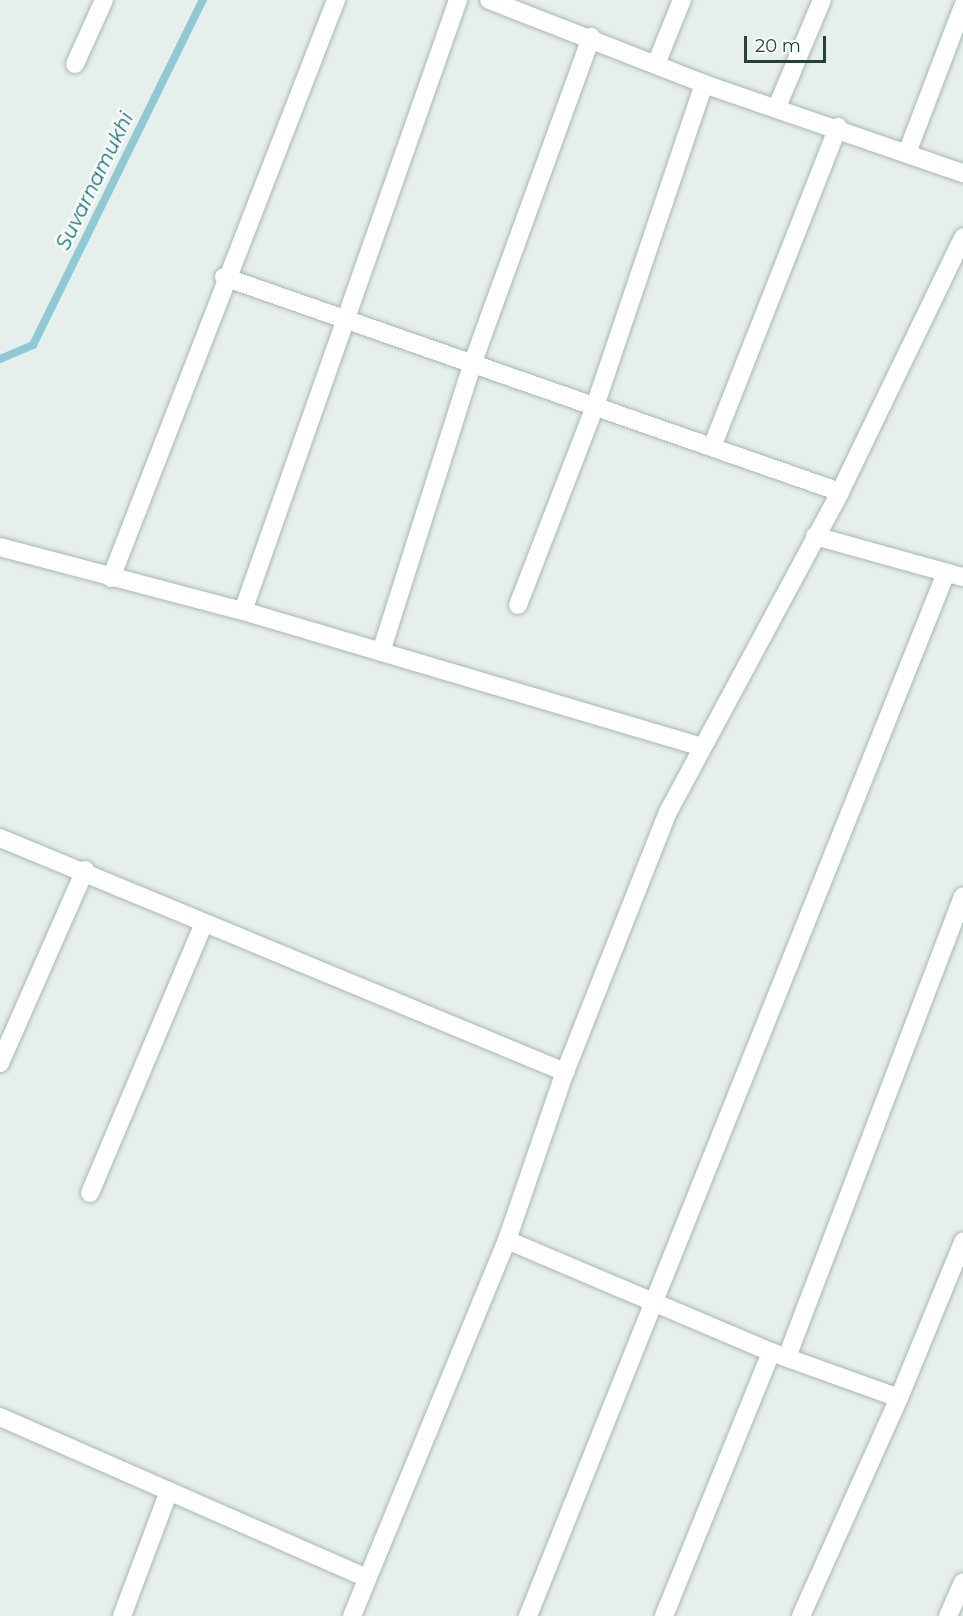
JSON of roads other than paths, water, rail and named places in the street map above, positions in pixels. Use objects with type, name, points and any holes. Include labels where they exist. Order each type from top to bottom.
[{"type":"street","points":[[75,64],[104,0]]},
{"type":"street","points":[[111,578],[224,277],[336,0]]},
{"type":"street","points":[[243,611],[344,316],[458,0]]},
{"type":"street","points":[[489,0],[538,8],[591,37],[704,84],[838,127],[963,173]]},
{"type":"street","points":[[656,63],[682,0]]},
{"type":"street","points":[[777,107],[822,0]]},
{"type":"street","points":[[907,153],[963,6]]},
{"type":"street","points":[[381,652],[474,362],[591,37]]},
{"type":"street","points":[[518,605],[595,405],[704,84]]},
{"type":"street","points":[[712,447],[838,127]]},
{"type":"street","points":[[352,1616],[507,1240],[565,1072],[668,812],[840,492],[963,237]]},
{"type":"street","points":[[224,277],[344,316],[840,492]]},
{"type":"street","points":[[528,1616],[652,1298],[955,575],[815,536]]},
{"type":"street","points":[[0,547],[243,611],[702,747]]},
{"type":"street","points":[[0,838],[85,870],[204,926],[565,1072]]},
{"type":"street","points":[[0,1063],[85,870]]},
{"type":"street","points":[[664,1616],[779,1355],[963,897]]},
{"type":"street","points":[[90,1193],[204,926]]},
{"type":"street","points":[[507,1240],[652,1298],[779,1355],[899,1398]]},
{"type":"street","points":[[801,1616],[899,1398],[963,1242]]},
{"type":"street","points":[[0,1417],[366,1578]]},
{"type":"street","points":[[122,1616],[169,1491]]},
{"type":"street","points":[[948,1616],[963,1582]]},
{"type":"waterway","name":"Suvarnamukhi","points":[[0,359],[33,345],[203,0]]}]
